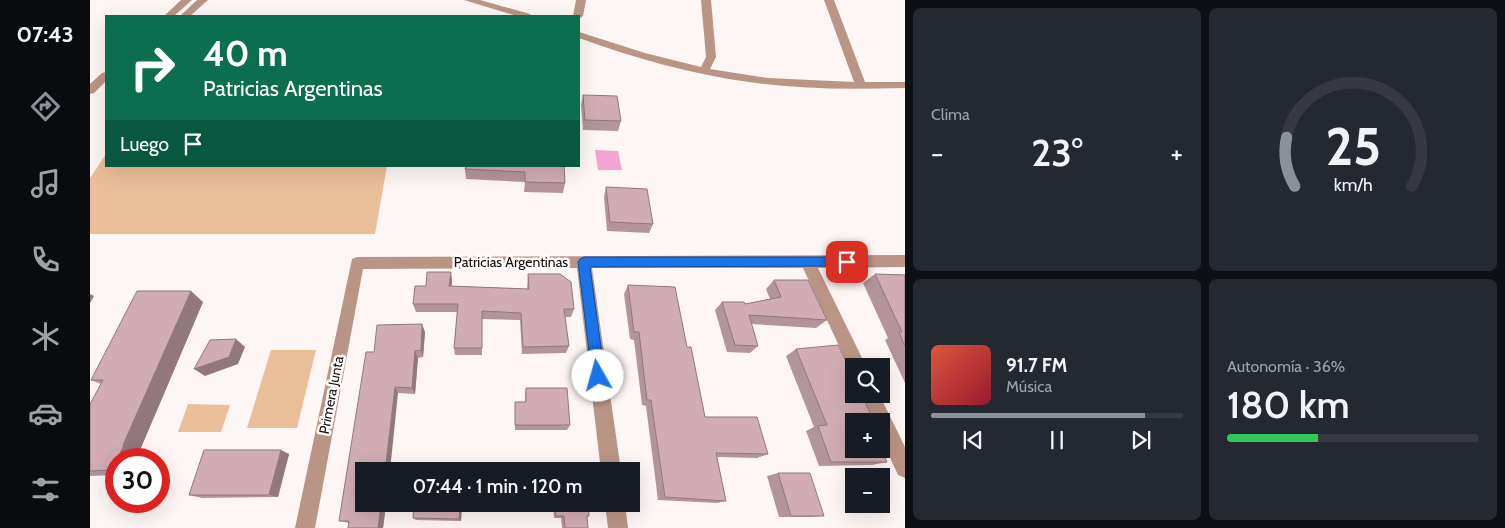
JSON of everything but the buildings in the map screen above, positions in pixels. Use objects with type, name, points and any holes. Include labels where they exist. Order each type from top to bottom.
[{"type":"street","points":[[170,15],[187,0]]},
{"type":"street","points":[[187,15],[204,0]]},
{"type":"street","points":[[469,0],[523,15]]},
{"type":"street","points":[[578,15],[581,0]]},
{"type":"street","points":[[704,71],[711,57],[706,0]]},
{"type":"street","points":[[829,0],[862,86]]},
{"type":"street","points":[[580,35],[657,60],[704,71],[776,82],[862,86],[905,85]]},
{"type":"street","points":[[90,90],[105,75]]},
{"type":"street","points":[[90,102],[105,88]]},
{"type":"street","name":"Patricias Argentinas","points":[[357,263],[905,261]]},
{"type":"street","points":[[584,262],[610,462]]},
{"type":"street","points":[[808,262],[853,358]]},
{"type":"street","name":"Primera Junta","points":[[305,528],[357,263]]},
{"type":"street","points":[[874,403],[905,468]]},
{"type":"street","points":[[616,512],[618,528]]},
{"type":"shaded area","points":[[595,150],[618,151],[622,170],[598,170]]},
{"type":"shaded area","points":[[105,156],[105,167],[387,167],[375,234],[90,234],[90,178]]},
{"type":"shaded area","points":[[271,350],[316,350],[297,428],[247,428]]},
{"type":"shaded area","points":[[188,404],[230,405],[221,432],[178,432]]},
{"type":"route","points":[[598,376],[584,262],[847,262]]}]
